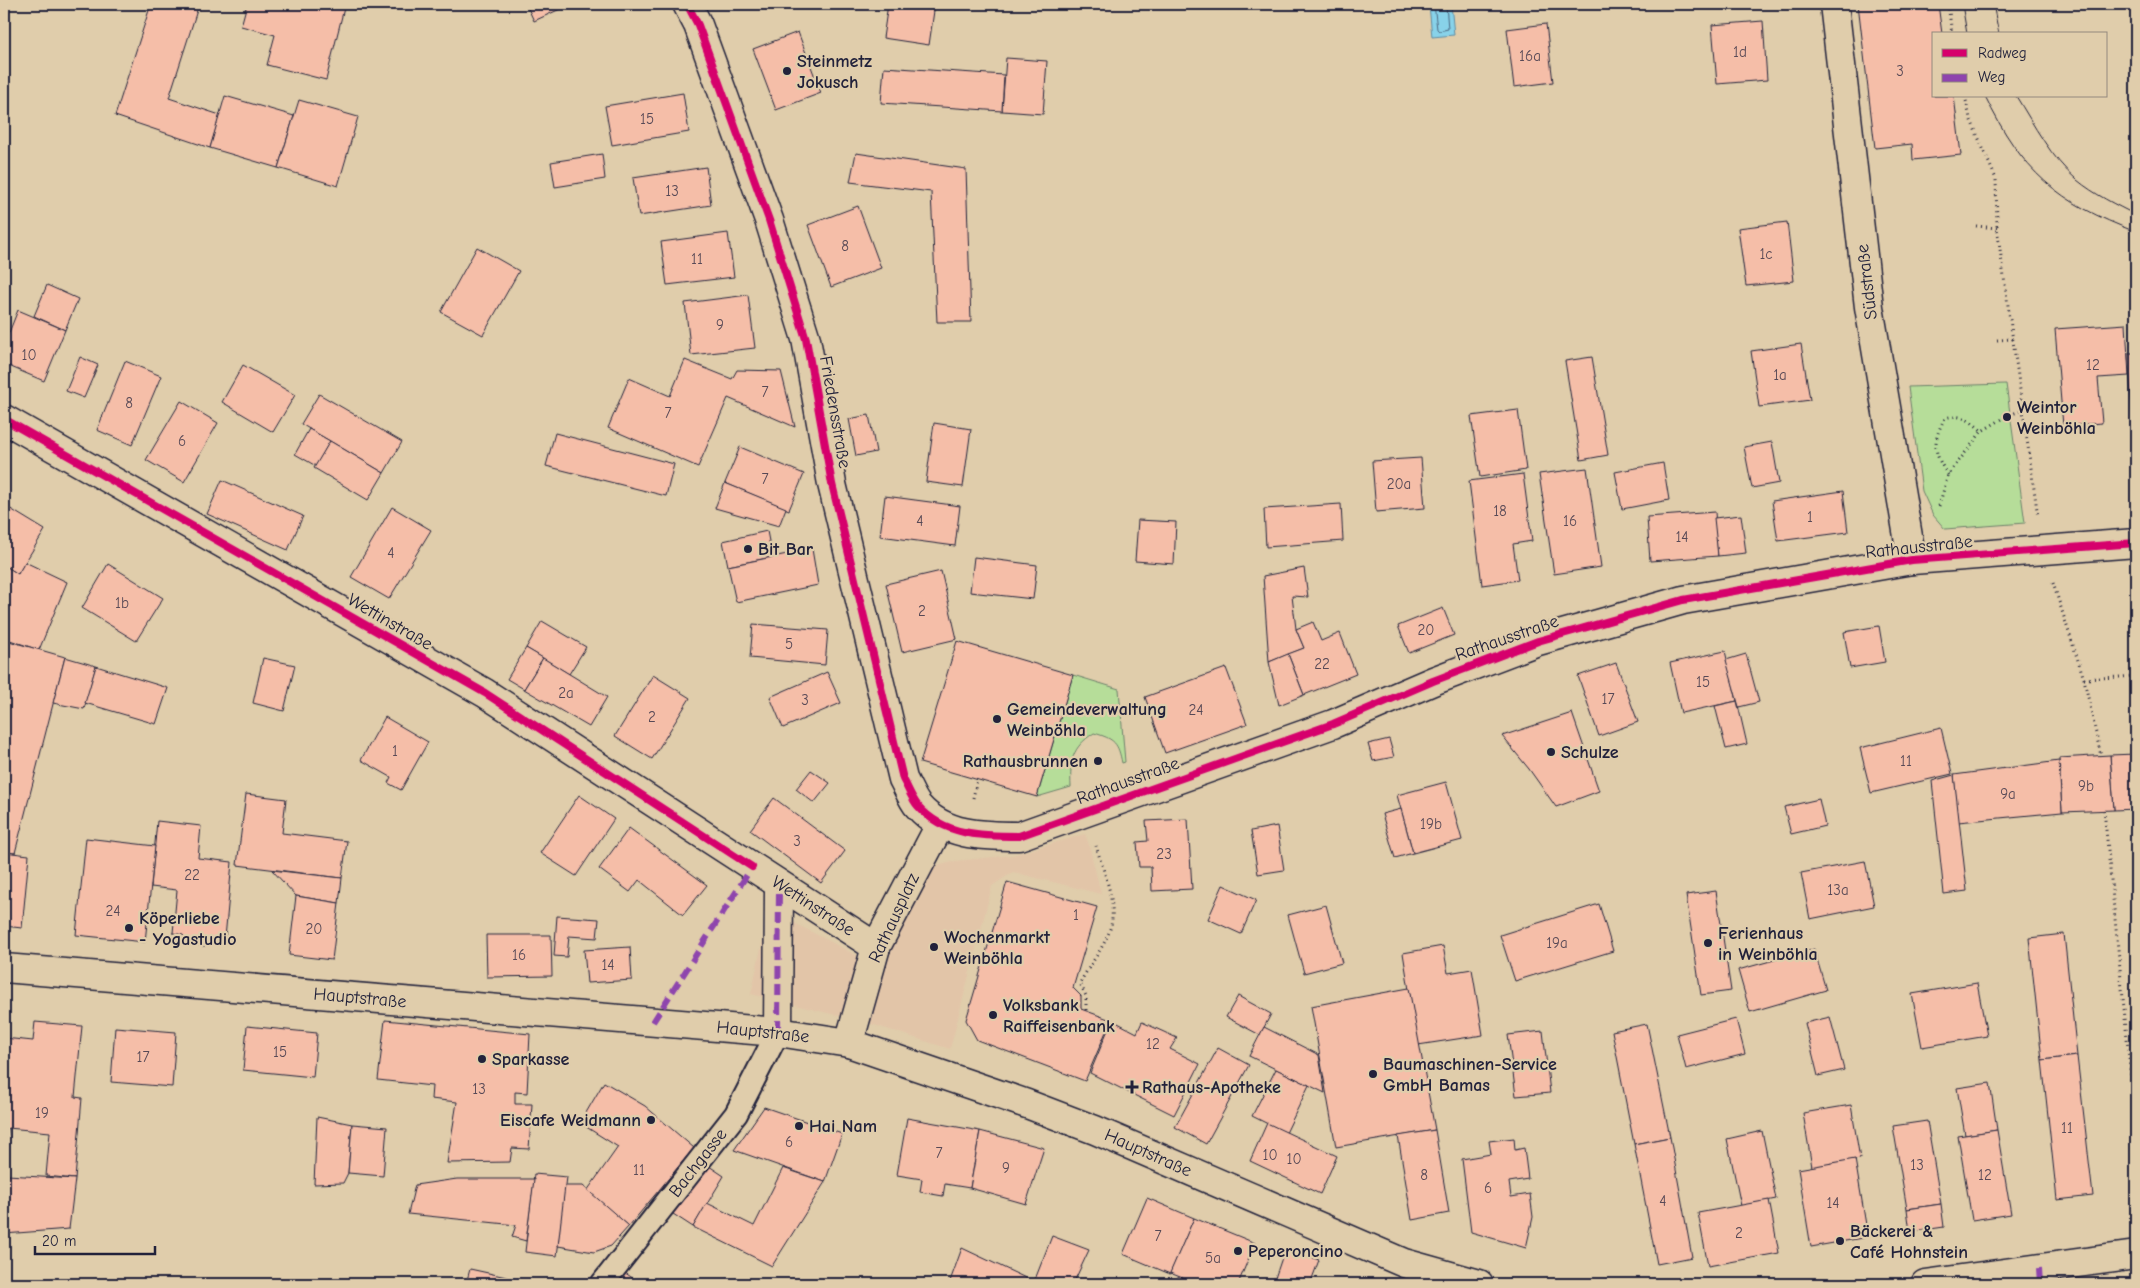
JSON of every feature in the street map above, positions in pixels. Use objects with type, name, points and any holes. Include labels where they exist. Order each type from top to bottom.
[{"type":"street","name":"Friedensstraße","points":[[687,4],[698,25],[768,220],[806,339],[832,484],[903,779],[918,806],[940,825]]},
{"type":"street","name":"Südstraße","points":[[1834,4],[1869,307],[1922,559]]},
{"type":"street","name":"Wettinstraße","points":[[4,419],[485,693],[876,947]]},
{"type":"street","name":"Rathausstraße","points":[[940,825],[977,836],[1019,836],[1132,794],[1333,724],[1433,680],[1538,641],[1683,600],[2041,539],[2136,543]]},
{"type":"street","name":"Rathausplatz","points":[[849,1043],[876,947],[940,825]]},
{"type":"street","points":[[778,1032],[779,885]]},
{"type":"street","name":"Hauptstraße","points":[[4,968],[778,1032],[849,1043],[940,1073],[1095,1130],[1404,1263],[1479,1284]]},
{"type":"street","points":[[1925,1284],[2136,1255]]},
{"type":"lane","name":"Bachgasse","points":[[602,1284],[736,1114],[778,1032]]},
{"type":"path","points":[[1948,4],[1952,32]]},
{"type":"path","points":[[1965,98],[1970,118],[1996,179],[1997,228],[2041,539],[2084,679],[2101,756]]},
{"type":"path","points":[[1976,226],[1997,228]]},
{"type":"path","points":[[1997,340],[2013,339]]},
{"type":"path","points":[[1922,559],[1948,475],[1982,431],[2009,415],[2023,410]]},
{"type":"path","points":[[1948,475],[1940,462],[1936,442],[1936,436],[1945,418],[1955,415],[1971,421],[1982,431]]},
{"type":"path","points":[[2084,679],[2136,676]]},
{"type":"path","points":[[971,806],[977,780]]},
{"type":"path","points":[[2104,810],[2136,1127]]},
{"type":"path","points":[[1086,1010],[1086,996],[1080,983],[1110,931],[1112,920],[1111,900],[1087,812]]},
{"type":"shaded area","name":"Wochenmarkt Weinböhla","points":[[1085,834],[1101,894],[1013,872],[992,886],[950,1049],[868,1023],[751,994],[770,908],[800,926],[883,969],[917,878],[933,867],[956,861],[1013,855]]},
{"type":"green space","points":[[2006,384],[2025,523],[1945,529],[1933,515],[1922,491],[1908,387]]},
{"type":"green space","points":[[1073,675],[1119,689],[1125,762],[1122,763],[1117,746],[1111,740],[1094,733],[1076,750],[1072,762],[1071,787],[1037,797]]},
{"type":"water","points":[[1429,4],[1451,4],[1454,35],[1432,37]]},
{"type":"building","points":[[151,4],[199,4],[169,98],[220,115],[210,148],[115,116]]},
{"type":"building","points":[[247,4],[345,4],[326,80],[267,65],[275,35],[241,26]]},
{"type":"building","points":[[526,4],[571,4],[534,21]]},
{"type":"building","points":[[888,4],[935,4],[929,45],[883,38]]},
{"type":"building","points":[[1858,4],[1938,4],[1942,32],[1932,32],[1932,98],[1954,98],[1961,155],[1913,160],[1912,144],[1875,148]]},
{"type":"building","points":[[1763,21],[1767,80],[1717,84],[1712,25]]},
{"type":"building","points":[[1546,24],[1553,82],[1514,87],[1507,29]]},
{"type":"building","name":"Steinmetz Jokusch","points":[[798,32],[821,93],[776,110],[753,49]]},
{"type":"building","points":[[1006,58],[1047,61],[1043,114],[1002,111]]},
{"type":"building","points":[[884,67],[1004,75],[1002,111],[881,103]]},
{"type":"building","points":[[683,93],[689,132],[612,145],[605,106]]},
{"type":"building","points":[[225,96],[294,116],[278,168],[210,148]]},
{"type":"building","points":[[299,100],[358,117],[338,186],[278,168]]},
{"type":"building","points":[[856,153],[966,169],[971,322],[937,322],[931,192],[850,182]]},
{"type":"building","points":[[602,154],[605,179],[555,187],[551,162]]},
{"type":"building","points":[[706,167],[711,205],[639,216],[633,178]]},
{"type":"building","points":[[858,206],[881,268],[831,287],[808,225]]},
{"type":"building","points":[[1787,222],[1794,281],[1746,286],[1738,228]]},
{"type":"building","points":[[728,233],[734,277],[667,285],[661,242]]},
{"type":"building","points":[[477,247],[519,271],[483,335],[441,312]]},
{"type":"building","points":[[47,285],[78,299],[65,330],[34,316]]},
{"type":"building","points":[[748,295],[755,348],[691,355],[685,303]]},
{"type":"building","points":[[18,310],[65,330],[44,381],[4,364],[4,345]]},
{"type":"building","points":[[2126,324],[2129,376],[2098,378],[2102,423],[2063,426],[2055,329]]},
{"type":"building","points":[[1801,344],[1810,400],[1759,407],[1751,351]]},
{"type":"building","points":[[2128,353],[2136,353],[2136,423],[2133,423]]},
{"type":"building","points":[[80,357],[98,365],[84,398],[66,391]]},
{"type":"building","points":[[1592,357],[1608,455],[1581,460],[1565,361]]},
{"type":"building","points":[[685,360],[732,379],[737,370],[781,371],[795,427],[728,398],[698,467],[608,428],[629,378],[670,396]]},
{"type":"building","points":[[125,361],[161,376],[132,445],[97,430]]},
{"type":"building","points":[[243,365],[295,395],[273,432],[222,402]]},
{"type":"building","points":[[319,394],[402,442],[384,473],[301,424]]},
{"type":"building","points":[[181,401],[218,423],[184,482],[146,460]]},
{"type":"building","points":[[1518,410],[1526,470],[1480,477],[1471,416]]},
{"type":"building","points":[[869,415],[876,452],[856,456],[849,419]]},
{"type":"building","points":[[934,423],[971,429],[963,487],[926,482]]},
{"type":"building","points":[[309,429],[330,441],[316,466],[295,454]]},
{"type":"building","points":[[555,433],[674,464],[666,496],[546,466]]},
{"type":"building","points":[[330,441],[384,473],[368,500],[314,468]]},
{"type":"building","points":[[1772,442],[1779,483],[1752,488],[1744,447]]},
{"type":"building","points":[[740,447],[804,474],[789,510],[725,483]]},
{"type":"building","points":[[1421,458],[1425,508],[1376,512],[1372,461]]},
{"type":"building","points":[[1663,463],[1669,500],[1622,509],[1615,472]]},
{"type":"building","points":[[1587,468],[1601,567],[1554,574],[1539,474]]},
{"type":"building","points":[[1523,474],[1532,541],[1513,544],[1518,580],[1482,585],[1469,481]]},
{"type":"building","points":[[222,480],[303,516],[288,550],[207,514]]},
{"type":"building","points":[[725,483],[786,508],[779,526],[715,508]]},
{"type":"building","points":[[1843,491],[1848,532],[1778,541],[1772,501]]},
{"type":"building","points":[[885,496],[960,506],[955,546],[880,536]]},
{"type":"building","points":[[1341,504],[1343,541],[1266,547],[1264,509]]},
{"type":"building","points":[[4,505],[45,530],[18,574],[4,565]]},
{"type":"building","points":[[392,507],[431,530],[389,599],[351,577]]},
{"type":"building","points":[[1715,512],[1718,556],[1650,561],[1647,517]]},
{"type":"building","points":[[1741,515],[1746,553],[1718,556],[1714,518]]},
{"type":"building","points":[[1138,520],[1176,522],[1174,564],[1135,561]]},
{"type":"building","name":"Bit Bar","points":[[767,531],[772,557],[728,566],[723,541]]},
{"type":"building","points":[[812,549],[818,585],[736,602],[728,566]]},
{"type":"building","points":[[974,557],[1037,565],[1033,599],[970,592]]},
{"type":"building","points":[[25,562],[67,582],[39,650],[4,638],[4,622],[6,617],[4,616],[4,565],[18,574]]},
{"type":"building","points":[[108,564],[163,598],[136,641],[82,608]]},
{"type":"building","points":[[1304,568],[1308,597],[1292,596],[1296,629],[1304,648],[1269,662],[1263,576]]},
{"type":"building","points":[[941,571],[957,639],[902,652],[886,584]]},
{"type":"building","points":[[1443,608],[1454,635],[1409,653],[1398,626]]},
{"type":"building","points":[[542,621],[586,647],[569,674],[526,648]]},
{"type":"building","points":[[1313,622],[1321,641],[1340,633],[1356,674],[1304,695],[1288,654],[1304,648],[1296,629]]},
{"type":"building","points":[[753,624],[828,630],[825,665],[750,658]]},
{"type":"building","points":[[1879,626],[1885,662],[1850,668],[1844,632]]},
{"type":"building","points":[[9,641],[65,657],[15,853],[4,852],[4,662]]},
{"type":"building","name":"Gemeindeverwaltung Weinböhla","points":[[957,641],[1073,675],[1037,797],[920,763]]},
{"type":"building","points":[[526,648],[543,658],[524,689],[507,679]]},
{"type":"building","points":[[1725,651],[1737,701],[1681,713],[1670,663]]},
{"type":"building","points":[[1288,654],[1304,695],[1279,705],[1269,662]]},
{"type":"building","points":[[1746,654],[1759,702],[1739,707],[1726,660]]},
{"type":"building","points":[[65,657],[96,666],[84,709],[53,703]]},
{"type":"building","points":[[263,658],[295,665],[284,711],[253,703]]},
{"type":"building","points":[[543,658],[607,697],[589,727],[524,689]]},
{"type":"building","points":[[1616,663],[1638,722],[1599,736],[1578,676]]},
{"type":"building","points":[[96,666],[168,688],[156,724],[85,703]]},
{"type":"building","points":[[1226,668],[1247,724],[1165,753],[1145,697]]},
{"type":"building","points":[[827,672],[841,703],[783,728],[770,697]]},
{"type":"building","points":[[653,675],[690,698],[652,759],[615,736]]},
{"type":"building","points":[[1737,701],[1747,744],[1726,749],[1715,706]]},
{"type":"building","name":"Schulze","points":[[1572,713],[1599,791],[1556,807],[1529,769],[1502,736]]},
{"type":"building","points":[[385,717],[428,742],[401,790],[388,783],[391,777],[361,760]]},
{"type":"building","points":[[1941,728],[1952,774],[1871,793],[1860,748]]},
{"type":"building","points":[[1389,739],[1394,757],[1373,761],[1368,744]]},
{"type":"building","points":[[2136,754],[2136,809],[2114,810],[2110,755]]},
{"type":"building","points":[[2110,755],[2114,810],[2062,812],[2059,758]]},
{"type":"building","points":[[2059,761],[2062,812],[1958,822],[1954,775]]},
{"type":"building","points":[[811,770],[830,783],[814,803],[796,789]]},
{"type":"building","points":[[1954,775],[1967,891],[1944,894],[1932,781]]},
{"type":"building","points":[[1446,782],[1462,840],[1413,853],[1397,795]]},
{"type":"building","points":[[246,794],[286,799],[282,833],[347,841],[342,878],[237,865]]},
{"type":"building","points":[[579,795],[614,819],[576,876],[540,853]]},
{"type":"building","points":[[774,798],[845,851],[821,883],[750,830]]},
{"type":"building","points":[[1819,799],[1825,826],[1791,834],[1784,807]]},
{"type":"building","points":[[1401,809],[1413,853],[1395,858],[1382,814]]},
{"type":"building","points":[[1188,819],[1192,889],[1152,891],[1151,867],[1139,867],[1137,842],[1148,841],[1146,821]]},
{"type":"building","points":[[157,821],[201,826],[198,858],[232,862],[225,938],[214,938],[205,946],[191,945],[183,935],[173,933],[177,890],[151,887]]},
{"type":"building","points":[[1277,826],[1284,870],[1258,874],[1251,831]]},
{"type":"building","points":[[629,828],[707,885],[683,915],[639,880],[630,892],[599,869]]},
{"type":"building","points":[[86,838],[155,846],[145,942],[76,935]]},
{"type":"building","points":[[4,852],[29,855],[22,928],[4,926]]},
{"type":"building","points":[[1865,861],[1874,906],[1810,919],[1801,873]]},
{"type":"building","points":[[272,870],[342,878],[339,903],[296,896]]},
{"type":"building","points":[[1007,882],[1097,907],[1073,988],[1081,996],[1081,1009],[1111,1020],[1085,1081],[977,1040],[966,1020]]},
{"type":"building","points":[[1223,885],[1256,900],[1241,934],[1208,919]]},
{"type":"building","name":"Ferienhaus in Weinböhla","points":[[1716,891],[1731,991],[1701,995],[1686,895]]},
{"type":"building","points":[[296,896],[339,903],[332,960],[289,955]]},
{"type":"building","points":[[1599,904],[1613,951],[1515,981],[1500,935]]},
{"type":"building","points":[[1326,905],[1342,963],[1304,973],[1288,915]]},
{"type":"building","points":[[557,916],[599,919],[597,938],[569,936],[567,957],[554,956]]},
{"type":"building","points":[[2064,934],[2077,1056],[2042,1060],[2029,938]]},
{"type":"building","points":[[486,935],[551,935],[552,976],[487,977]]},
{"type":"building","points":[[1443,946],[1448,973],[1472,969],[1483,1035],[1418,1045],[1403,953]]},
{"type":"building","points":[[630,947],[632,980],[587,983],[584,950]]},
{"type":"building","points":[[1814,949],[1826,990],[1750,1012],[1738,970]]},
{"type":"building","points":[[1977,983],[1987,1036],[1922,1047],[1912,994]]},
{"type":"building","name":"Baumaschinen-Service GmbH Bamas","points":[[1409,988],[1435,1130],[1336,1147],[1311,1006]]},
{"type":"building","points":[[1238,996],[1271,1014],[1260,1035],[1226,1017]]},
{"type":"building","points":[[1830,1017],[1844,1070],[1818,1076],[1805,1023]]},
{"type":"building","points":[[1736,1019],[1745,1054],[1686,1069],[1677,1034]]},
{"type":"building","points":[[385,1020],[530,1034],[527,1093],[515,1092],[515,1104],[532,1104],[529,1149],[512,1148],[510,1162],[447,1163],[457,1102],[431,1099],[432,1086],[378,1080]]},
{"type":"building","points":[[1112,1020],[1137,1033],[1142,1022],[1177,1038],[1170,1049],[1200,1064],[1174,1115],[1090,1073]]},
{"type":"building","points":[[35,1022],[82,1026],[75,1097],[82,1098],[75,1179],[46,1176],[50,1132],[8,1128],[7,1138],[4,1138],[4,1038],[33,1041]]},
{"type":"building","points":[[1647,1024],[1670,1137],[1634,1144],[1612,1031]]},
{"type":"building","points":[[247,1026],[317,1033],[313,1077],[243,1070]]},
{"type":"building","points":[[115,1027],[176,1032],[172,1087],[111,1082]]},
{"type":"building","points":[[1264,1027],[1319,1055],[1325,1093],[1249,1056]]},
{"type":"building","points":[[1543,1031],[1550,1093],[1516,1096],[1508,1035]]},
{"type":"building","points":[[1218,1048],[1249,1065],[1206,1144],[1175,1127]]},
{"type":"building","points":[[2077,1056],[2093,1196],[2057,1200],[2042,1060]]},
{"type":"building","points":[[1276,1069],[1309,1085],[1286,1133],[1252,1116]]},
{"type":"building","points":[[604,1082],[645,1106],[694,1148],[629,1226],[587,1191],[618,1147],[580,1123]]},
{"type":"building","points":[[1990,1083],[1997,1130],[1965,1135],[1957,1088]]},
{"type":"building","points":[[1851,1105],[1860,1159],[1812,1167],[1803,1113]]},
{"type":"building","points":[[764,1107],[842,1134],[825,1182],[734,1150]]},
{"type":"building","points":[[317,1117],[352,1124],[348,1173],[343,1183],[314,1184]]},
{"type":"building","points":[[907,1118],[980,1131],[970,1188],[945,1184],[943,1196],[920,1192],[922,1179],[897,1175]]},
{"type":"building","points":[[1927,1121],[1941,1204],[1907,1209],[1893,1126]]},
{"type":"building","points":[[1267,1123],[1337,1156],[1320,1194],[1250,1161]]},
{"type":"building","points":[[352,1124],[387,1127],[383,1176],[348,1173]]},
{"type":"building","points":[[1435,1130],[1449,1213],[1412,1220],[1398,1136]]},
{"type":"building","points":[[1997,1130],[2011,1214],[1972,1220],[1958,1136]]},
{"type":"building","points":[[980,1131],[1044,1148],[1026,1204],[970,1188]]},
{"type":"building","points":[[1762,1131],[1776,1199],[1741,1206],[1727,1139]]},
{"type":"building","points":[[1670,1137],[1692,1257],[1657,1264],[1634,1144]]},
{"type":"building","points":[[1514,1138],[1515,1150],[1524,1148],[1528,1179],[1509,1182],[1511,1197],[1530,1194],[1533,1217],[1526,1248],[1471,1232],[1462,1159],[1491,1154],[1489,1141]]},
{"type":"building","points":[[1855,1159],[1868,1237],[1811,1247],[1798,1169]]},
{"type":"building","points":[[709,1166],[724,1176],[693,1227],[670,1212]]},
{"type":"building","points":[[783,1168],[825,1182],[772,1266],[693,1227],[707,1203],[754,1226]]},
{"type":"building","points":[[534,1174],[567,1177],[557,1256],[525,1252]]},
{"type":"building","points":[[7,1175],[75,1179],[69,1229],[4,1234]]},
{"type":"building","points":[[457,1179],[534,1179],[526,1241],[512,1237],[516,1225],[408,1214],[415,1185]]},
{"type":"building","points":[[565,1186],[583,1186],[629,1226],[611,1246],[594,1252],[558,1246]]},
{"type":"building","points":[[1147,1198],[1194,1218],[1170,1274],[1123,1254]]},
{"type":"building","points":[[1769,1200],[1779,1253],[1708,1266],[1698,1213]]},
{"type":"building","points":[[1941,1204],[1944,1227],[1910,1232],[1907,1209]]},
{"type":"building","points":[[1194,1218],[1255,1243],[1238,1284],[1198,1284],[1170,1273]]},
{"type":"building","points":[[1052,1236],[1089,1250],[1073,1284],[949,1284],[962,1248],[1034,1282]]},
{"type":"building","points":[[1285,1249],[1319,1260],[1310,1284],[1273,1284]]},
{"type":"building","points":[[470,1269],[538,1284],[466,1284]]},
{"type":"building","points":[[624,1272],[641,1284],[615,1284]]},
{"type":"tram line","points":[[1962,4],[1967,32]]},
{"type":"tram line","points":[[1993,4],[1999,32]]},
{"type":"tram line","points":[[1986,98],[2013,145],[2028,165],[2045,181],[2063,196],[2084,209],[2136,232]]},
{"type":"tram line","points":[[2017,98],[2059,162],[2077,180],[2136,215]]},
{"type":"marked path","points":[[653,1022],[752,867]]},
{"type":"marked path","points":[[778,1032],[779,885]]},
{"type":"marked path","points":[[2039,1268],[2040,1284]]},
{"type":"cycle path","points":[[687,4],[698,25],[769,220],[806,339],[832,484],[903,779],[918,806],[928,816],[952,829],[992,836],[1019,836],[1333,724],[1433,681],[1538,641],[1683,600],[1912,560],[2136,543]]},
{"type":"cycle path","points":[[4,419],[485,693],[752,867]]},
{"type":"place","name":"Steinmetz Jokusch","points":[[787,71]]},
{"type":"place","name":"Weintor Weinböhla","points":[[2007,417]]},
{"type":"place","name":"Bit Bar","points":[[748,549]]},
{"type":"place","name":"Gemeindeverwaltung Weinböhla","points":[[997,719]]},
{"type":"place","name":"Schulze","points":[[1551,752]]},
{"type":"place","name":"Rathausbrunnen","points":[[1098,761]]},
{"type":"place","name":"Köperliebe - Yogastudio","points":[[129,928]]},
{"type":"place","name":"Ferienhaus in Weinböhla","points":[[1708,943]]},
{"type":"place","name":"Wochenmarkt Weinböhla","points":[[934,947]]},
{"type":"place","name":"Volksbank Raiffeisenbank","points":[[993,1015]]},
{"type":"place","name":"Sparkasse","points":[[482,1059]]},
{"type":"place","name":"Baumaschinen-Service GmbH Bamas","points":[[1373,1074]]},
{"type":"place","name":"Rathaus-Apotheke","points":[[1132,1087]]},
{"type":"place","name":"Eiscafe Weidmann","points":[[651,1120]]},
{"type":"place","name":"Hai Nam","points":[[799,1126]]},
{"type":"place","name":"Bäckerei & Café Hohnstein","points":[[1840,1241]]},
{"type":"place","name":"Peperoncino","points":[[1238,1251]]}]
